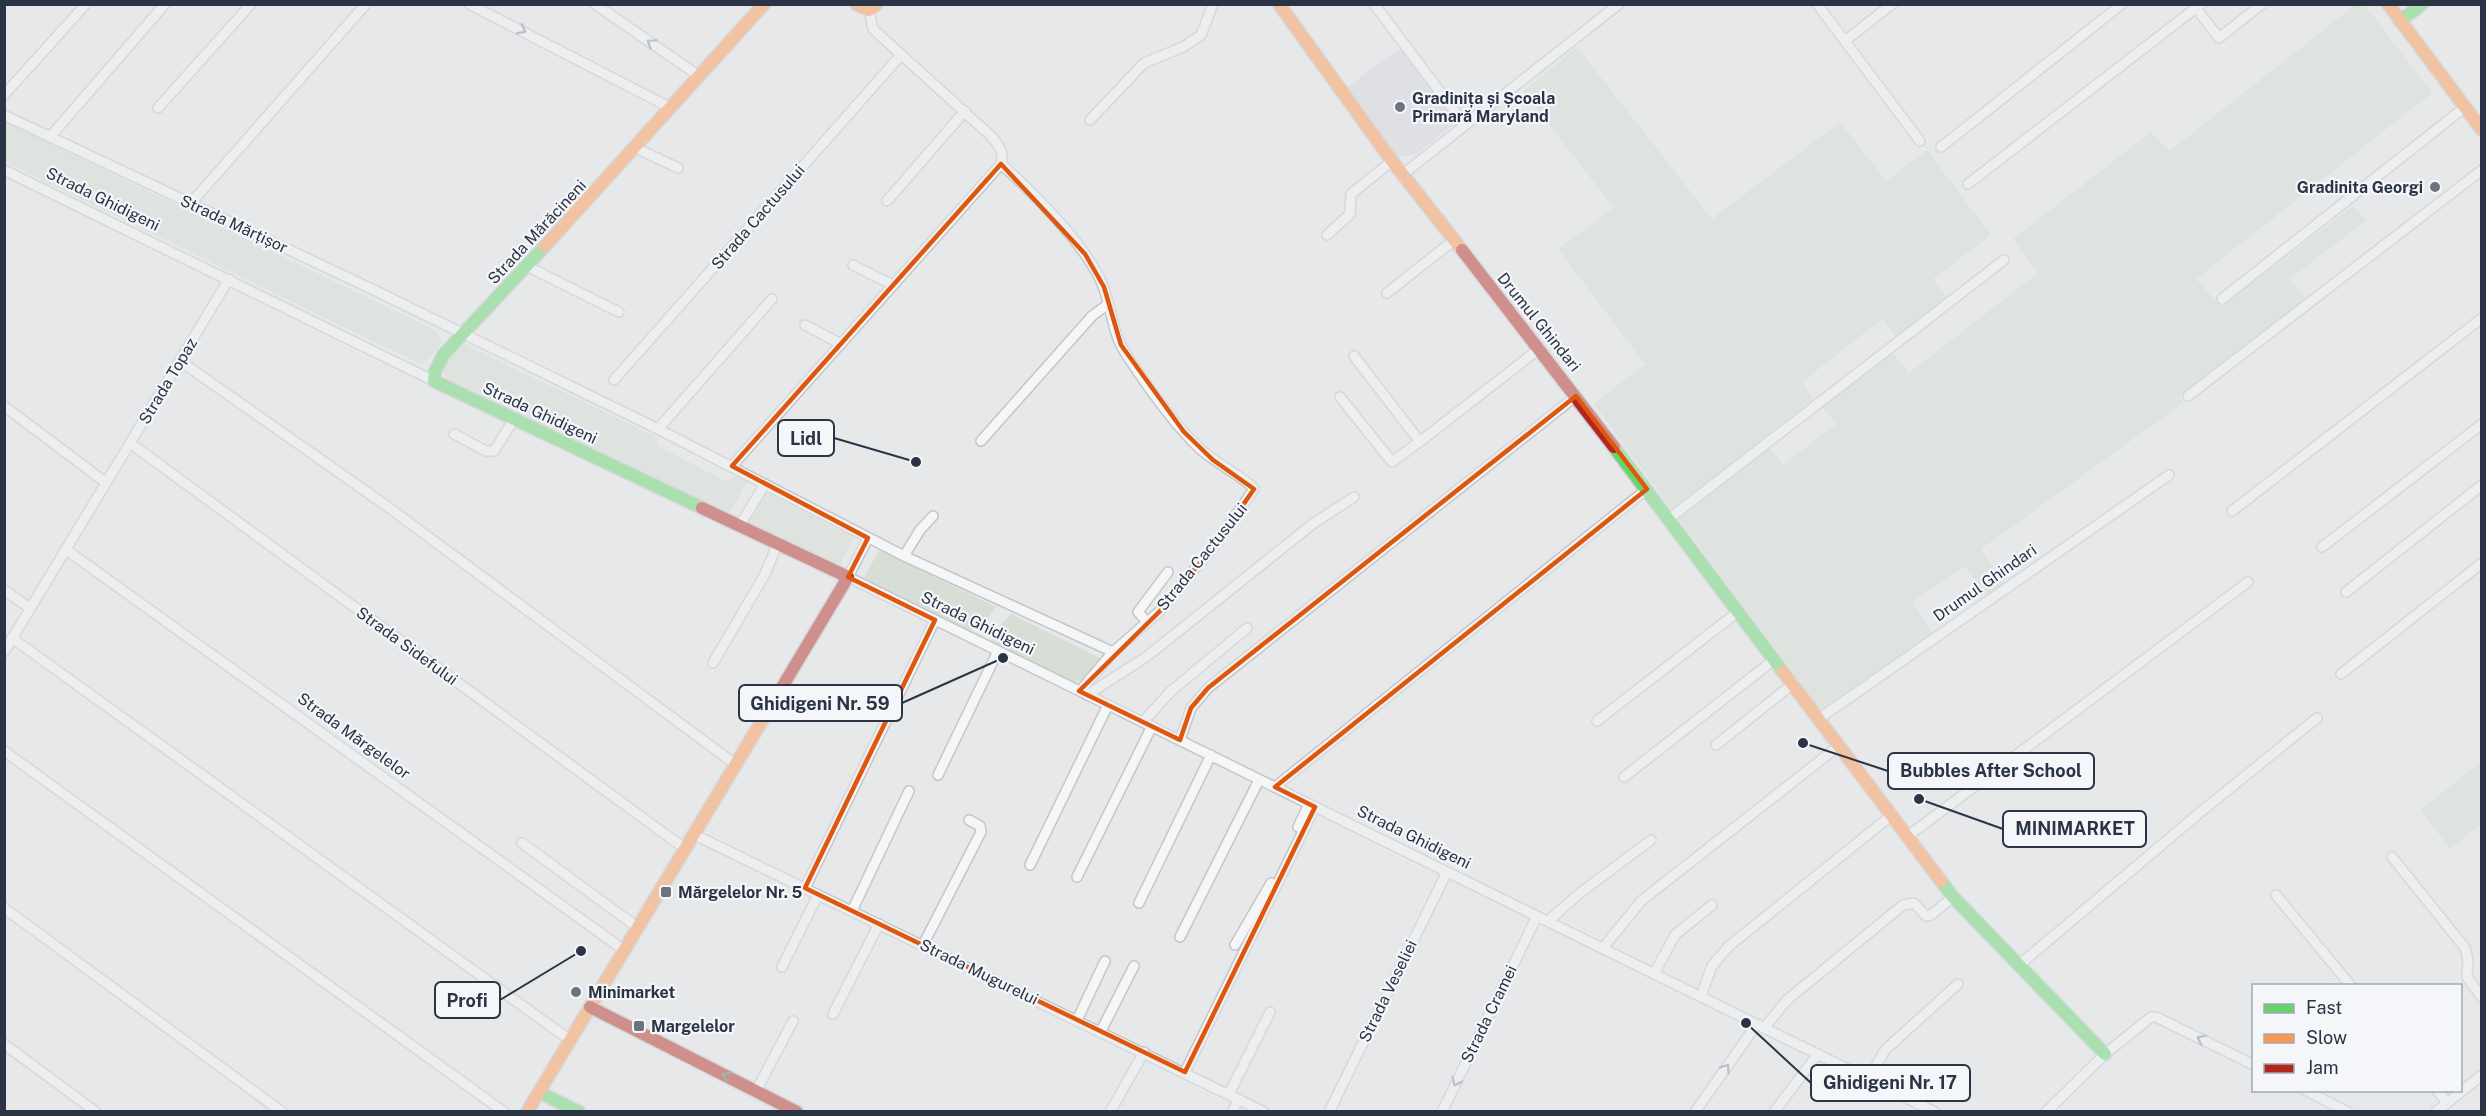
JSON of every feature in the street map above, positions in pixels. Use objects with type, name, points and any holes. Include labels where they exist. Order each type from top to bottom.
[{"type":"street","points":[[4,95],[86,4]]},
{"type":"street","points":[[50,137],[165,4]]},
{"type":"street","points":[[158,108],[251,4]]},
{"type":"street","points":[[190,203],[366,4]]},
{"type":"street","points":[[469,4],[672,108]]},
{"type":"street","points":[[595,4],[699,76]]},
{"type":"street","name":"Strada Mărăcineni","points":[[434,381],[440,359],[636,148],[764,4]]},
{"type":"street","points":[[732,466],[1001,164],[1003,152],[992,136],[873,28],[873,7],[856,4]]},
{"type":"street","points":[[1090,120],[1144,63],[1184,47],[1201,35],[1213,4]]},
{"type":"street","name":"Drumul Ghindari","points":[[1279,4],[1402,175],[1670,518],[1953,897],[2105,1054]]},
{"type":"street","points":[[1374,4],[1465,125]]},
{"type":"street","points":[[1402,175],[1619,4]]},
{"type":"street","points":[[1817,4],[1920,141]]},
{"type":"street","points":[[1845,41],[1892,4]]},
{"type":"street","points":[[1941,147],[2122,4]]},
{"type":"street","points":[[1968,184],[2198,6],[2219,38],[2262,4]]},
{"type":"street","points":[[2400,21],[2422,4]]},
{"type":"street","points":[[2388,5],[2481,130]]},
{"type":"street","name":"Strada Cactusului","points":[[614,380],[901,55]]},
{"type":"street","points":[[2222,299],[2465,107]]},
{"type":"street","points":[[887,201],[966,111]]},
{"type":"street","name":"Strada Mărțișor","points":[[4,115],[658,429],[904,556],[1113,652]]},
{"type":"street","points":[[636,148],[678,168]]},
{"type":"street","points":[[1327,235],[1350,214],[1351,194],[1392,161]]},
{"type":"street","points":[[981,441],[1092,316],[1108,304],[1099,277],[1085,254],[1020,180],[1001,164]]},
{"type":"street","name":"Strada Ghidigeni","points":[[4,170],[434,381],[848,577],[1935,1112]]},
{"type":"street","points":[[2188,396],[2481,170]]},
{"type":"street","points":[[1387,293],[1453,241]]},
{"type":"street","points":[[1670,518],[2004,260]]},
{"type":"street","points":[[853,265],[893,285]]},
{"type":"street","points":[[527,266],[619,312]]},
{"type":"street","name":"Strada Topaz","points":[[4,652],[229,279]]},
{"type":"street","points":[[658,429],[772,299]]},
{"type":"street","name":"Strada Cactusului","points":[[1083,693],[1113,652],[1160,611],[1218,541],[1254,489],[1213,460],[1184,432],[1126,354],[1115,332],[1108,304]]},
{"type":"street","points":[[2232,511],[2481,318]]},
{"type":"street","points":[[805,325],[841,344]]},
{"type":"street","points":[[1340,397],[1392,462],[1539,349]]},
{"type":"street","points":[[1354,356],[1417,438],[1422,440]]},
{"type":"street","points":[[180,361],[384,504],[735,764]]},
{"type":"street","points":[[1180,740],[1191,708],[1208,688],[1576,396]]},
{"type":"street","points":[[4,406],[105,482]]},
{"type":"street","points":[[454,434],[490,452],[497,448],[514,419]]},
{"type":"street","points":[[2322,547],[2481,424]]},
{"type":"street","name":"Strada Sidefului","points":[[130,443],[684,848]]},
{"type":"street","name":"Drumul Ghindari","points":[[1820,718],[2169,475]]},
{"type":"street","points":[[740,525],[765,484]]},
{"type":"street","points":[[2346,592],[2481,485]]},
{"type":"street","points":[[1275,787],[1647,489]]},
{"type":"street","points":[[1083,693],[1146,657],[1307,528],[1354,497]]},
{"type":"street","points":[[904,556],[920,530],[933,516]]},
{"type":"street","points":[[527,1112],[848,577],[868,538]]},
{"type":"street","points":[[713,663],[765,574],[778,543]]},
{"type":"street","name":"Strada Mărgelelor","points":[[65,549],[624,950]]},
{"type":"street","points":[[2341,674],[2481,563]]},
{"type":"street","name":"Strada Cactusului","points":[[1147,622],[1138,612],[1168,572]]},
{"type":"street","points":[[1908,836],[2248,582]]},
{"type":"street","points":[[4,590],[30,608]]},
{"type":"street","points":[[1597,721],[1739,611]]},
{"type":"street","points":[[805,888],[935,620]]},
{"type":"street","points":[[1077,877],[1148,724],[1170,692],[1246,628]]},
{"type":"street","points":[[12,638],[570,1040]]},
{"type":"street","points":[[939,775],[999,651]]},
{"type":"street","points":[[1624,777],[1775,659]]},
{"type":"street","points":[[1716,745],[1794,683]]},
{"type":"street","points":[[1030,865],[1107,705]]},
{"type":"street","points":[[2018,966],[2185,825],[2317,718]]},
{"type":"street","points":[[1603,948],[1641,901],[1840,745]]},
{"type":"street","points":[[4,751],[504,1112]]},
{"type":"street","points":[[1139,903],[1211,755]]},
{"type":"street","points":[[1180,937],[1259,780]]},
{"type":"street","points":[[852,911],[909,790]]},
{"type":"street","points":[[1235,945],[1269,888],[1312,805]]},
{"type":"street","points":[[1185,1072],[1312,805]]},
{"type":"street","points":[[1701,996],[1712,966],[1729,946],[1892,815]]},
{"type":"street","points":[[923,945],[981,832],[980,826],[969,820]]},
{"type":"street","name":"Strada Mugurelui","points":[[693,834],[1264,1112]]},
{"type":"street","points":[[1548,921],[1580,893],[1651,840]]},
{"type":"street","points":[[522,843],[637,927]]},
{"type":"street","points":[[2392,857],[2465,948],[2468,960],[2467,977],[2481,998]]},
{"type":"street","name":"Strada Veseliei","points":[[1329,1112],[1447,872]]},
{"type":"street","points":[[2276,894],[2348,984]]},
{"type":"street","points":[[782,967],[818,895]]},
{"type":"street","points":[[1695,1112],[1761,1026],[1787,1000],[1903,905],[1914,903],[1926,916],[1931,915],[1953,897]]},
{"type":"street","points":[[1654,974],[1669,942],[1712,905]]},
{"type":"street","points":[[4,908],[282,1112]]},
{"type":"street","name":"Strada Cramei","points":[[1442,1112],[1537,916]]},
{"type":"street","points":[[833,1014],[879,924]]},
{"type":"street","points":[[1077,1020],[1105,962]]},
{"type":"street","points":[[1101,1031],[1134,966]]},
{"type":"street","points":[[1869,1079],[1885,1050],[1958,984]]},
{"type":"street","points":[[590,1007],[797,1112]]},
{"type":"street","points":[[1229,1094],[1270,1012]]},
{"type":"street","points":[[2046,1112],[2105,1054],[2147,1020],[2156,1017],[2252,1065]]},
{"type":"street","points":[[756,1091],[793,1021]]},
{"type":"street","points":[[4,1044],[96,1112]]},
{"type":"street","points":[[1110,1112],[1143,1052]]},
{"type":"street","points":[[1774,1112],[1818,1054]]},
{"type":"street","points":[[2462,1090],[2481,1075]]},
{"type":"street","points":[[539,1092],[579,1112]]},
{"type":"street","points":[[2309,1092],[2348,1112]]},
{"type":"street","points":[[2439,1092],[2447,1102]]},
{"type":"street","points":[[2436,1112],[2460,1092]]},
{"type":"street","points":[[1232,1112],[1239,1099]]},
{"type":"highlighted area","points":[[1001,164],[1085,254],[1104,287],[1121,345],[1184,432],[1213,460],[1254,489],[1218,541],[1160,611],[1079,691],[1180,740],[1191,708],[1208,688],[1576,396],[1647,489],[1275,787],[1315,807],[1185,1072],[805,888],[935,620],[848,577],[868,538],[732,466]]},
{"type":"shaded area","points":[[2355,5],[2365,5],[2432,93],[2196,279],[2221,307],[2353,206],[2367,220],[2289,279],[2307,299],[2179,397],[2183,403],[1981,549],[2004,583],[1986,596],[1965,566],[1912,602],[1933,633],[1821,710],[1594,404],[1645,364],[1558,249],[1614,208],[1523,91],[1577,47],[1712,219],[1840,122],[1886,181],[1927,150],[1991,235],[1933,279],[1946,297],[1896,337],[1883,318],[1802,382],[1813,399],[1763,438],[1783,465],[1836,424],[1821,406],[1892,352],[1909,373],[2038,273],[2013,239],[2151,132],[2170,151]]},
{"type":"shaded area","name":"Gradinița și Școala Primară Maryland","points":[[1401,48],[1457,123],[1417,153],[1400,157],[1391,155],[1343,90]]},
{"type":"shaded area","points":[[4,121],[436,331],[442,342],[430,358],[420,364],[5,162]]},
{"type":"shaded area","points":[[462,343],[656,437],[658,446],[726,481],[735,476],[747,482],[729,514],[447,381],[445,365]]},
{"type":"shaded area","points":[[765,492],[852,536],[853,539],[840,565],[835,566],[751,524],[751,518]]},
{"type":"shaded area","points":[[879,550],[996,607],[980,629],[970,630],[864,578]]},
{"type":"shaded area","points":[[1011,614],[1102,659],[1085,679],[1073,682],[992,641],[992,634]]},
{"type":"shaded area","points":[[2481,762],[2481,824],[2450,849],[2421,810]]},
{"type":"traffic: fast","points":[[2400,21],[2422,4]]},
{"type":"traffic: fast","points":[[545,246],[444,354],[435,371],[434,381],[702,508]]},
{"type":"traffic: fast","points":[[1614,447],[1783,672]]},
{"type":"traffic: fast","points":[[1941,881],[1953,897],[2105,1054]]},
{"type":"traffic: fast","points":[[539,1092],[579,1112]]},
{"type":"traffic: slow","points":[[545,246],[764,4]]},
{"type":"traffic: slow","points":[[856,4],[869,10],[877,4]]},
{"type":"traffic: slow","points":[[1279,4],[1392,161],[1462,250]]},
{"type":"traffic: slow","points":[[2388,4],[2482,130]]},
{"type":"traffic: slow","points":[[1783,672],[1941,881]]},
{"type":"traffic: slow","points":[[527,1112],[772,704]]},
{"type":"traffic: jam","points":[[1462,250],[1614,447]]},
{"type":"traffic: jam","points":[[702,508],[848,577],[772,704]]},
{"type":"traffic: jam","points":[[590,1007],[797,1112]]},
{"type":"place","name":"Gradinița și Școala Primară Maryland","points":[[1400,107]]},
{"type":"place","name":"Gradinita Georgi","points":[[2435,187]]},
{"type":"place","name":"Lidl","points":[[916,462]]},
{"type":"place","name":"Ghidigeni Nr. 59","points":[[1003,658]]},
{"type":"place","name":"Bubbles After School","points":[[1803,743]]},
{"type":"place","name":"MINIMARKET","points":[[1919,799]]},
{"type":"place","name":"Mărgelelor Nr. 5","points":[[666,892]]},
{"type":"place","name":"Profi","points":[[581,951]]},
{"type":"place","name":"Minimarket","points":[[576,992]]},
{"type":"place","name":"Ghidigeni Nr. 17","points":[[1746,1023]]},
{"type":"place","name":"Margelelor","points":[[639,1026]]}]
